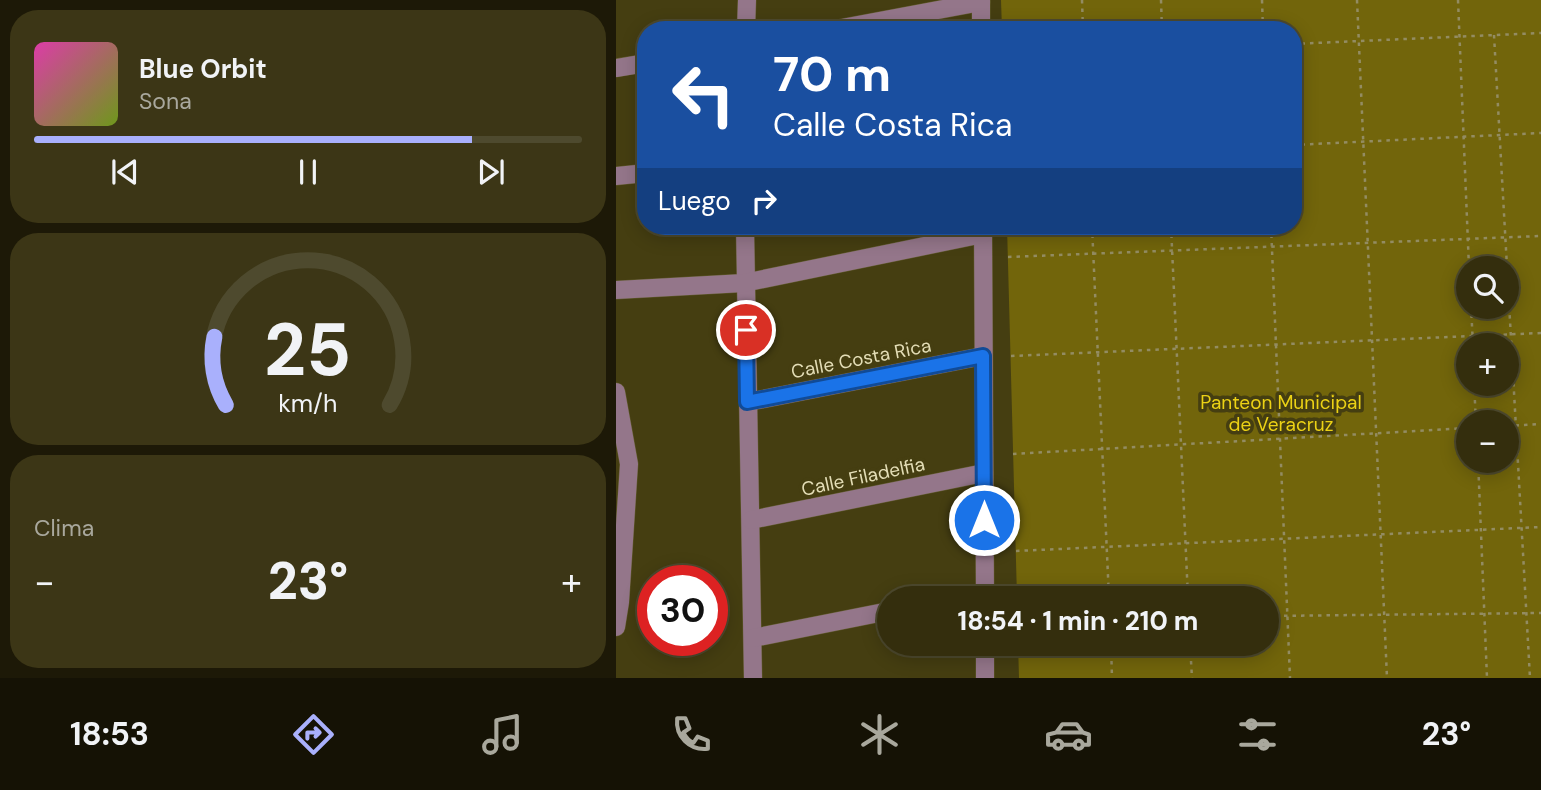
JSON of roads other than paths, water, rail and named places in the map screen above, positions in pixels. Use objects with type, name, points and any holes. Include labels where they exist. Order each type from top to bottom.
[{"type":"street","points":[[746,21],[747,0]]},
{"type":"street","points":[[878,21],[981,1],[981,21]]},
{"type":"street","points":[[616,68],[637,64]]},
{"type":"street","points":[[616,176],[637,174]]},
{"type":"street","points":[[745,235],[753,678]]},
{"type":"street","points":[[616,290],[744,283],[960,235]]},
{"type":"street","points":[[983,235],[985,586]]},
{"type":"street","name":"Calle Costa Rica","points":[[747,402],[983,356]]},
{"type":"street","points":[[616,392],[629,464],[616,627]]},
{"type":"street","name":"Calle Filadelfia","points":[[751,520],[984,473]]},
{"type":"street","points":[[753,638],[877,613]]},
{"type":"street","points":[[985,656],[985,678]]},
{"type":"park label","name":"Panteon Municipal de Veracruz","points":[[1281,413]]}]
